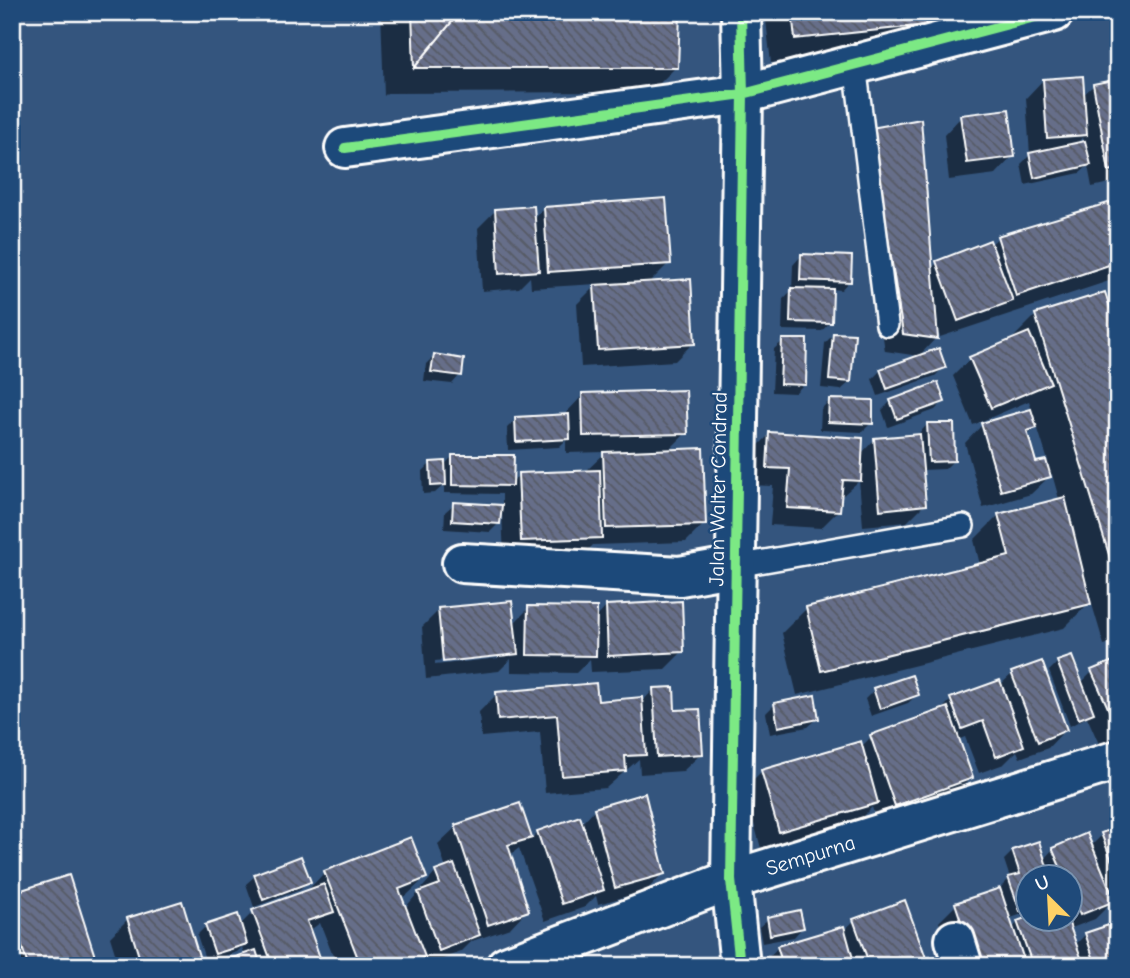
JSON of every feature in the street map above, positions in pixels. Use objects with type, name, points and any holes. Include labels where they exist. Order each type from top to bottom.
[{"type":"street","name":"Jalan Walter Condrad","points":[[740,966],[730,880],[743,94],[741,12]]},
{"type":"street","points":[[345,148],[743,94],[1054,12]]},
{"type":"street","points":[[462,563],[680,576],[736,566]]},
{"type":"street","name":"Sempurna","points":[[506,966],[730,880],[1118,760]]},
{"type":"lane","points":[[855,64],[887,325]]},
{"type":"lane","points":[[736,566],[963,526]]},
{"type":"building","points":[[412,12],[460,12],[414,68]]},
{"type":"building","points":[[460,12],[680,12],[678,68],[414,68]]},
{"type":"building","points":[[792,12],[925,12],[926,25],[795,39]]},
{"type":"building","points":[[1083,76],[1087,135],[1047,138],[1043,79]]},
{"type":"building","points":[[1118,79],[1118,169],[1109,171],[1093,84]]},
{"type":"building","points":[[1009,109],[1015,157],[967,163],[960,115]]},
{"type":"building","points":[[921,119],[938,339],[903,334],[871,128]]},
{"type":"building","points":[[1085,141],[1091,165],[1034,178],[1029,153]]},
{"type":"building","points":[[666,198],[671,264],[548,272],[544,207]]},
{"type":"building","points":[[1118,200],[1118,262],[1016,296],[997,236]]},
{"type":"building","points":[[534,206],[539,271],[499,274],[495,209]]},
{"type":"building","points":[[990,240],[1013,301],[958,321],[936,261]]},
{"type":"building","points":[[801,254],[852,256],[851,282],[800,280]]},
{"type":"building","points":[[691,279],[695,344],[598,350],[594,285]]},
{"type":"building","points":[[791,288],[833,289],[832,323],[790,322]]},
{"type":"building","points":[[1105,292],[1118,332],[1118,584],[1035,314]]},
{"type":"building","points":[[1029,332],[1051,383],[991,408],[969,357]]},
{"type":"building","points":[[833,333],[855,334],[851,382],[829,380]]},
{"type":"building","points":[[782,339],[807,339],[806,385],[780,384]]},
{"type":"building","points":[[939,348],[946,368],[887,389],[880,369]]},
{"type":"building","points":[[434,354],[464,359],[462,376],[431,372]]},
{"type":"building","points":[[938,382],[945,402],[897,419],[890,400]]},
{"type":"building","points":[[686,390],[688,434],[583,436],[582,393]]},
{"type":"building","points":[[829,399],[873,400],[873,424],[828,422]]},
{"type":"building","points":[[1031,409],[1037,428],[1027,431],[1036,462],[1046,460],[1051,477],[1001,491],[981,423]]},
{"type":"building","points":[[569,414],[570,439],[516,442],[515,417]]},
{"type":"building","points":[[927,423],[954,423],[955,461],[929,462]]},
{"type":"building","points":[[769,432],[863,438],[861,481],[843,480],[840,511],[787,508],[790,469],[767,468]]},
{"type":"building","points":[[920,434],[926,505],[880,510],[874,438]]},
{"type":"building","points":[[703,448],[706,525],[606,528],[603,452]]},
{"type":"building","points":[[452,455],[514,455],[513,486],[452,485]]},
{"type":"building","points":[[445,461],[446,485],[431,486],[430,462]]},
{"type":"building","points":[[600,470],[602,538],[521,541],[518,473]]},
{"type":"building","points":[[1065,497],[1091,604],[821,671],[806,607],[1009,556],[998,514]]},
{"type":"building","points":[[453,502],[502,505],[500,524],[452,521]]},
{"type":"building","points":[[512,601],[518,654],[443,662],[438,608]]},
{"type":"building","points":[[682,601],[684,652],[608,656],[606,605]]},
{"type":"building","points":[[528,606],[597,607],[596,656],[527,655]]},
{"type":"building","points":[[1072,656],[1094,713],[1079,719],[1057,661]]},
{"type":"building","points":[[1118,659],[1118,728],[1117,728],[1091,670]]},
{"type":"building","points":[[1042,661],[1067,730],[1038,742],[1011,672]]},
{"type":"building","points":[[912,675],[919,695],[880,709],[873,688]]},
{"type":"building","points":[[1000,680],[1024,746],[996,757],[983,721],[962,729],[950,698]]},
{"type":"building","points":[[596,683],[598,701],[642,697],[646,755],[625,756],[626,771],[562,776],[557,715],[498,720],[496,692]]},
{"type":"building","points":[[674,687],[675,710],[700,709],[703,754],[657,757],[653,688]]},
{"type":"building","points":[[815,695],[819,719],[778,727],[774,703]]},
{"type":"building","points":[[948,707],[973,778],[895,806],[870,735]]},
{"type":"building","points":[[861,741],[878,803],[779,832],[761,770]]},
{"type":"building","points":[[645,793],[665,874],[615,888],[594,808]]},
{"type":"building","points":[[520,803],[532,838],[508,845],[529,911],[488,925],[455,825]]},
{"type":"building","points":[[580,816],[604,890],[562,904],[537,831]]},
{"type":"building","points":[[1118,827],[1118,877],[1101,833]]},
{"type":"building","points":[[1087,833],[1115,901],[1084,913],[1084,862],[1058,862],[1052,848]]},
{"type":"building","points":[[411,837],[427,878],[399,889],[425,957],[403,966],[361,966],[324,871]]},
{"type":"building","points":[[1039,841],[1046,862],[1016,862],[1012,850]]},
{"type":"building","points":[[301,856],[311,882],[263,900],[254,874]]},
{"type":"building","points":[[454,864],[480,935],[439,951],[418,892],[440,884],[435,871]]},
{"type":"building","points":[[69,875],[98,966],[28,966],[12,915],[12,893]]},
{"type":"building","points":[[1014,876],[1014,894],[1008,877]]},
{"type":"building","points":[[324,884],[334,912],[307,921],[323,966],[273,966],[252,910]]},
{"type":"building","points":[[1000,888],[1026,966],[976,966],[955,903]]},
{"type":"building","points":[[905,900],[929,966],[870,966],[853,919]]},
{"type":"building","points":[[182,901],[202,966],[142,966],[127,918]]},
{"type":"building","points":[[800,910],[804,928],[770,935],[767,917]]},
{"type":"building","points":[[238,914],[247,944],[215,954],[205,925]]},
{"type":"building","points":[[1118,922],[1118,966],[1096,966],[1085,933]]},
{"type":"building","points":[[844,926],[855,966],[783,966],[777,946]]},
{"type":"building","points":[[1021,932],[1072,932],[1084,966],[1033,966]]},
{"type":"building","points":[[256,950],[261,966],[215,966],[215,964]]},
{"type":"cycle path","points":[[740,966],[731,880],[743,94],[741,12]]},
{"type":"cycle path","points":[[345,148],[743,94],[1054,12]]}]
